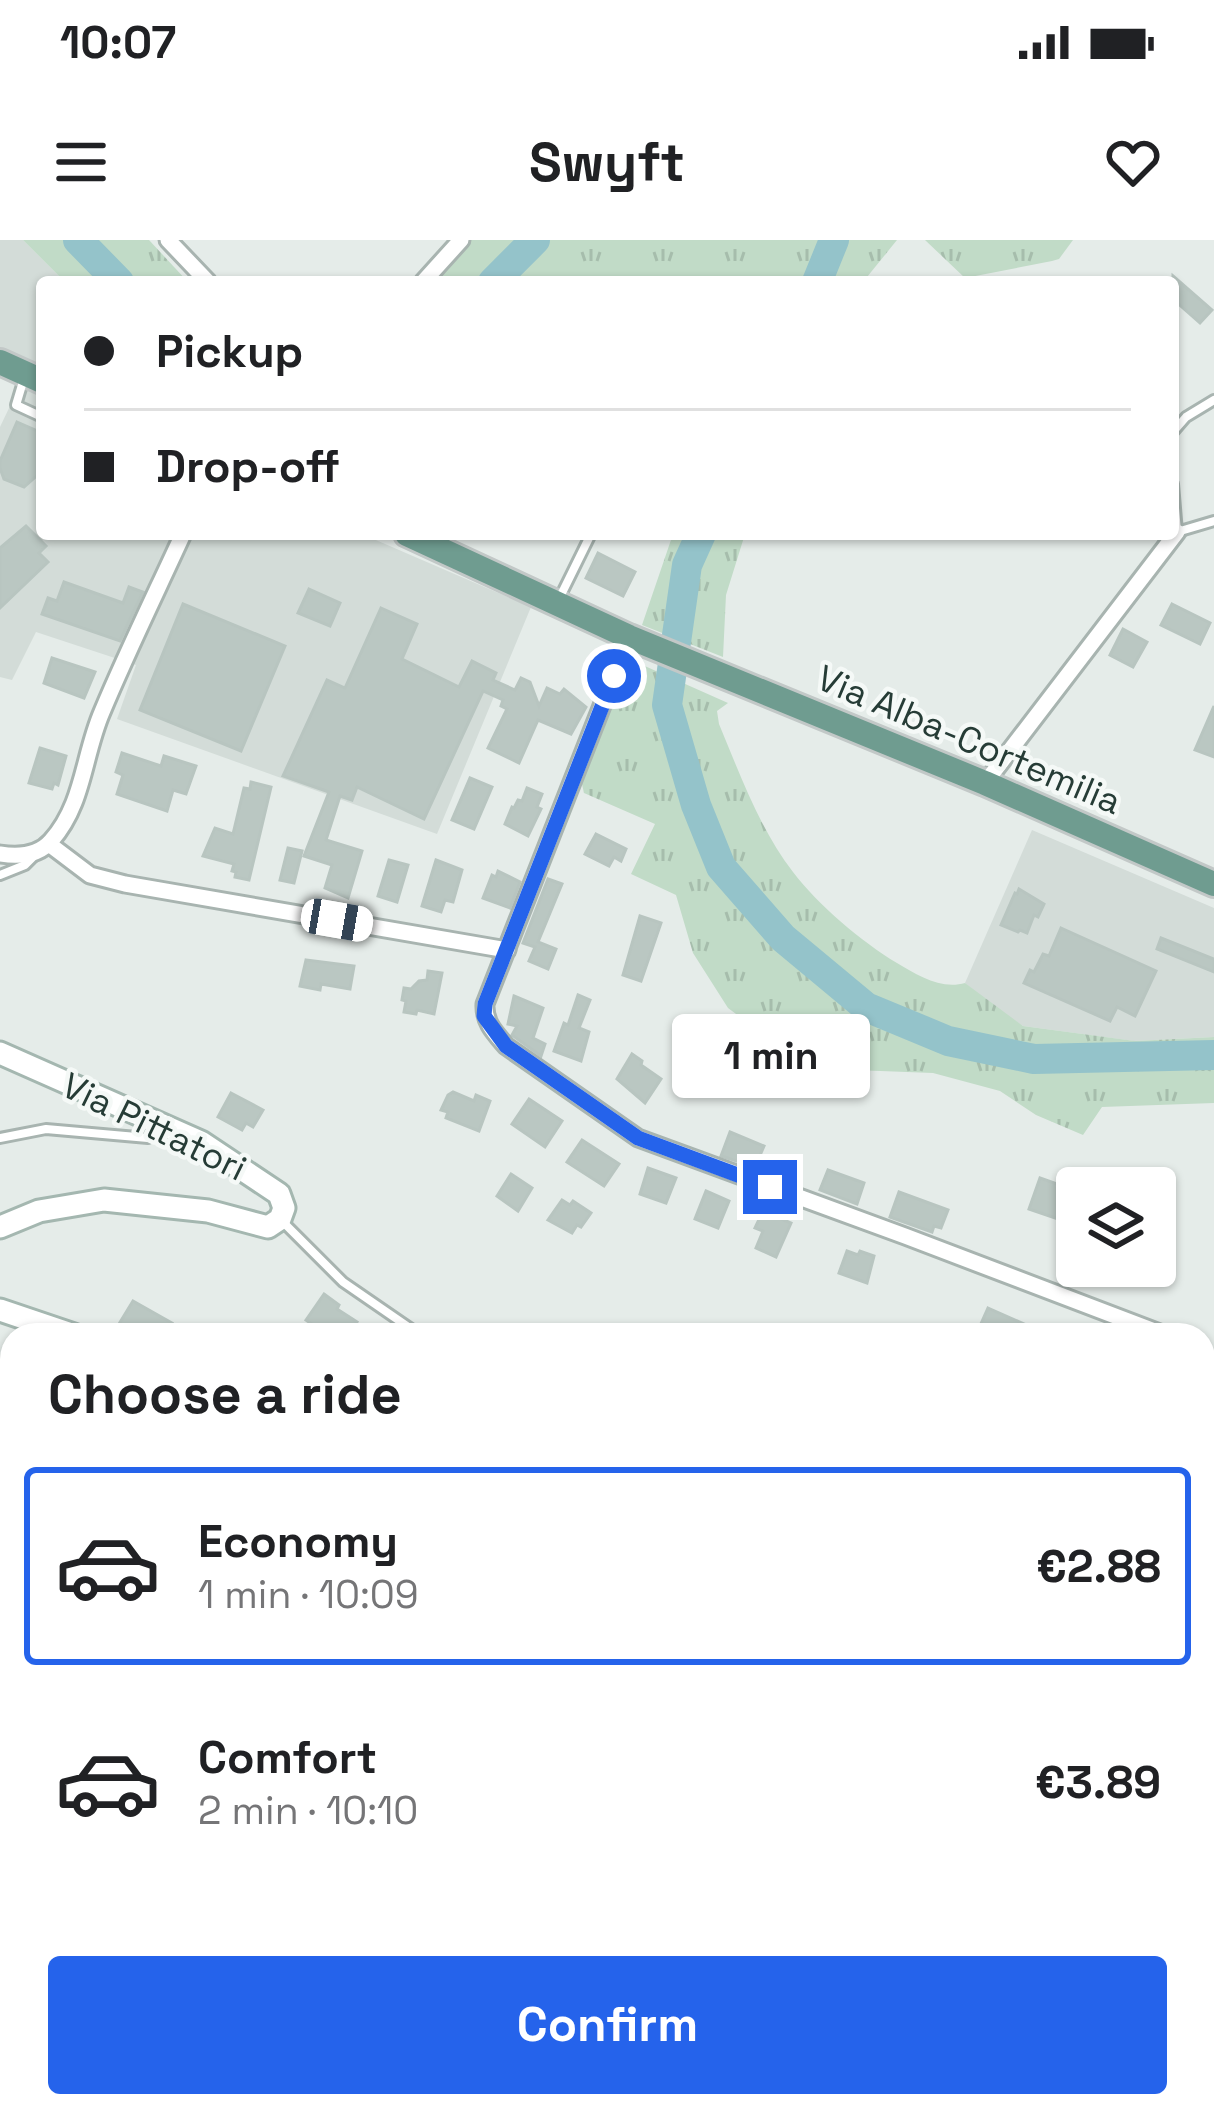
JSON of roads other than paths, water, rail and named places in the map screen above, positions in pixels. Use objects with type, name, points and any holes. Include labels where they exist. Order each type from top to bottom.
[{"type":"main road","points":[[0,362],[34,377]]},
{"type":"main road","name":"Via Alba-Cortemilia","points":[[428,540],[633,638],[985,783],[1214,884]]},
{"type":"street","points":[[168,240],[202,276]]},
{"type":"street","points":[[429,276],[461,240]]},
{"type":"street","points":[[0,854],[23,855],[44,848],[76,802],[99,718],[180,540]]},
{"type":"street","points":[[985,783],[1172,540]]},
{"type":"street","points":[[633,638],[485,1004],[484,1016],[492,1030],[506,1046],[638,1138],[1133,1323]]},
{"type":"street","points":[[44,848],[90,874],[124,884],[507,950]]},
{"type":"street","name":"Via Pittatori","points":[[0,1053],[201,1142],[279,1193],[284,1208],[280,1219],[268,1227],[208,1210],[104,1200],[39,1211],[0,1227]]},
{"type":"street","points":[[0,1310],[38,1323]]},
{"type":"lane","points":[[34,377],[16,405],[36,414]]},
{"type":"lane","points":[[1179,425],[1214,400]]},
{"type":"lane","points":[[1179,532],[1214,521]]},
{"type":"lane","points":[[557,603],[588,540]]},
{"type":"lane","points":[[0,875],[25,865],[44,848]]},
{"type":"lane","points":[[0,1138],[46,1129],[148,1138],[168,1126]]},
{"type":"lane","points":[[280,1219],[344,1282],[403,1323]]},
{"type":"waterway","points":[[78,240],[113,276]]},
{"type":"waterway","points":[[499,276],[535,240]]},
{"type":"waterway","points":[[819,276],[834,240]]},
{"type":"waterway","points":[[698,540],[687,565],[667,705],[696,805],[721,867],[783,938],[866,1007],[948,1041],[1034,1059],[1214,1055]]}]
